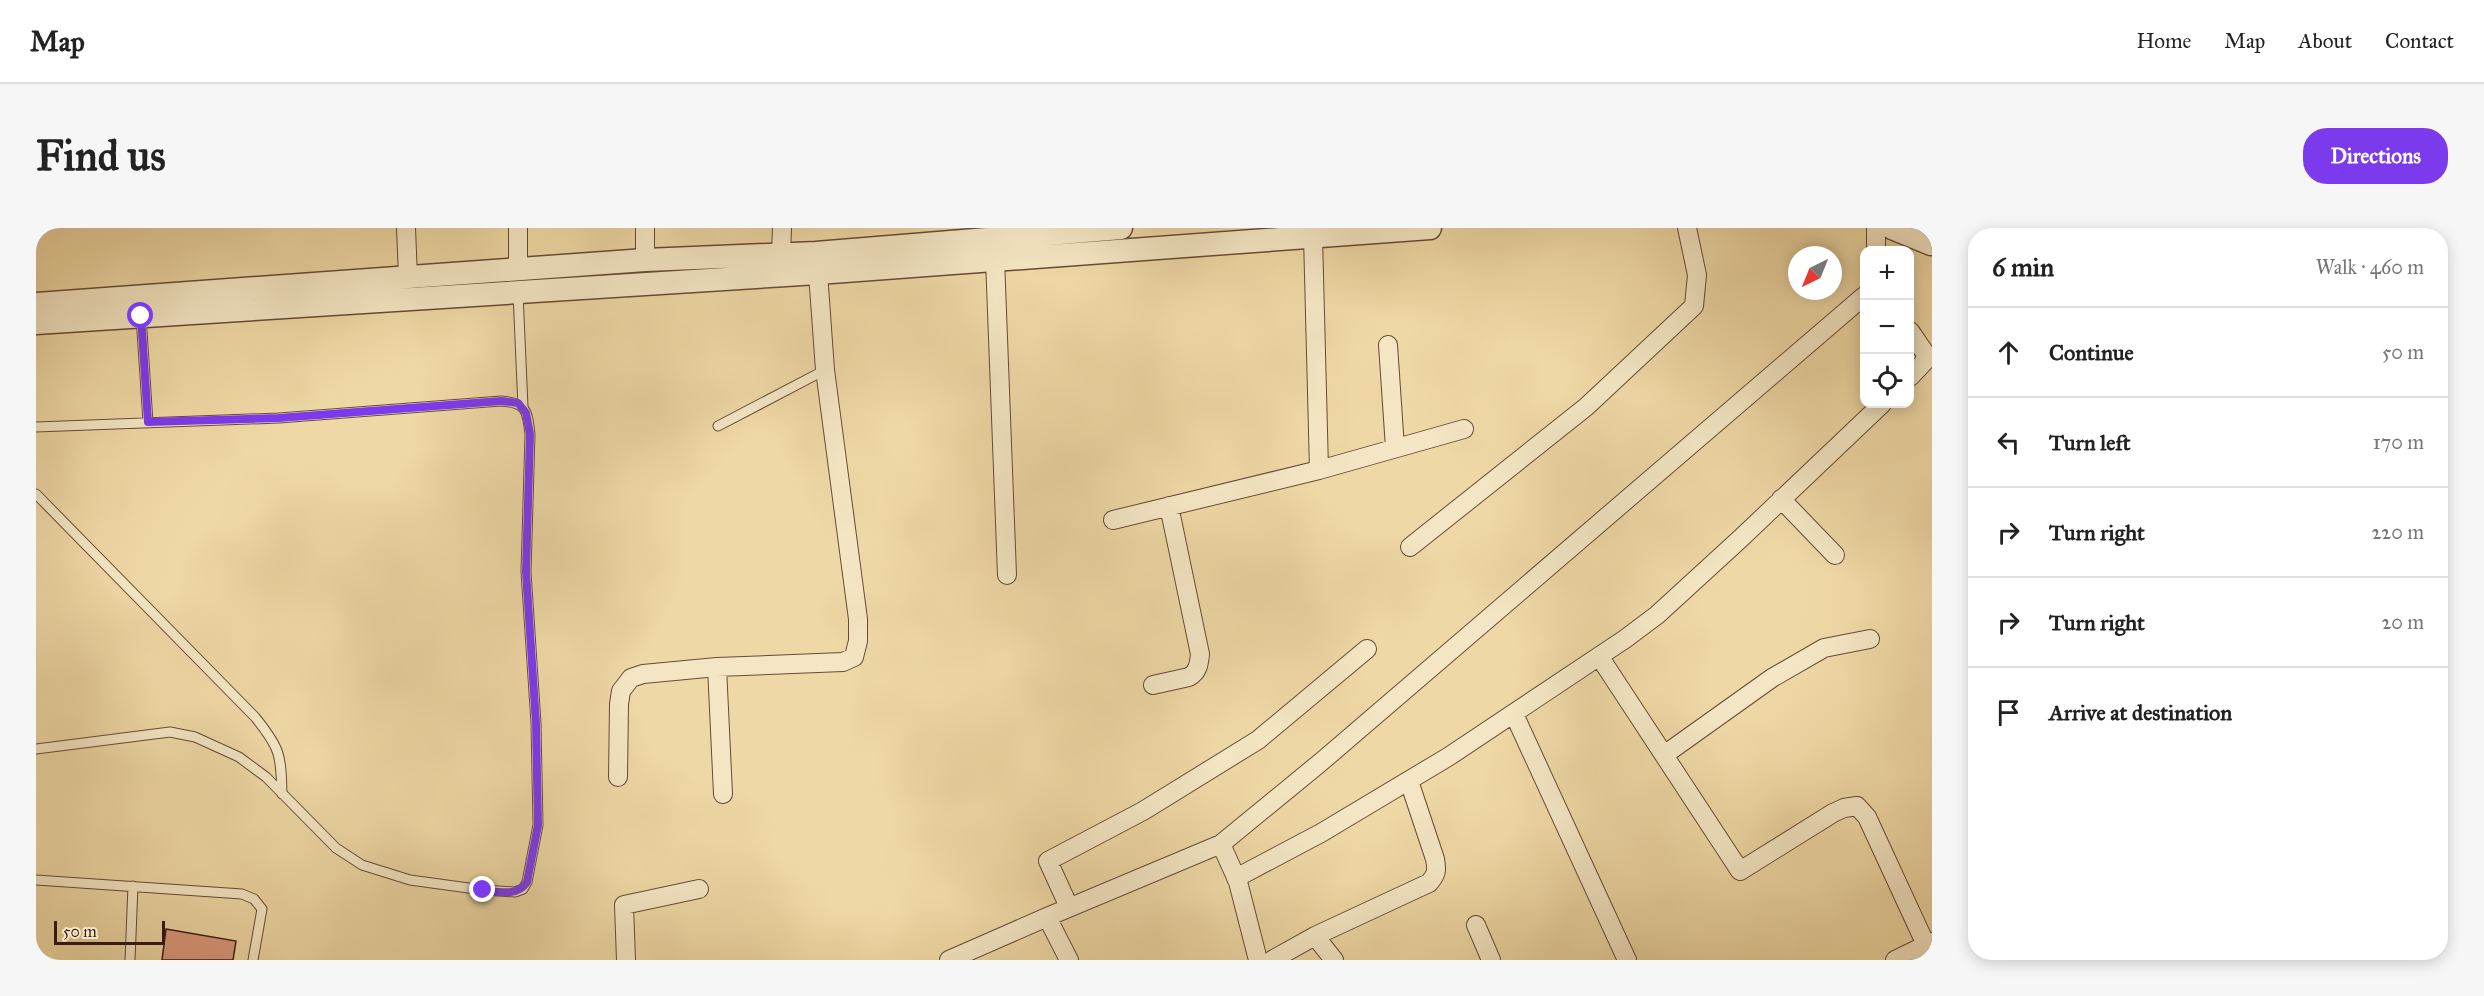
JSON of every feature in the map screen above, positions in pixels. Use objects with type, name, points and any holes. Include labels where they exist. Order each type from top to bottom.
[{"type":"street","points":[[406,228],[408,278]]},
{"type":"street","points":[[518,228],[518,281]]},
{"type":"street","points":[[645,228],[645,260]]},
{"type":"street","points":[[781,254],[782,228]]},
{"type":"street","points":[[36,323],[141,316],[518,281],[645,260],[781,254],[952,236],[1121,228]]},
{"type":"street","points":[[36,304],[408,278],[518,281],[818,273],[1313,232],[1430,228]]},
{"type":"street","points":[[1410,547],[1586,407],[1694,306],[1697,275],[1687,228]]},
{"type":"street","points":[[1876,228],[1876,246]]},
{"type":"street","points":[[1892,228],[1929,240]]},
{"type":"street","points":[[1313,232],[1319,470]]},
{"type":"street","points":[[995,259],[1007,575]]},
{"type":"street","points":[[618,777],[619,704],[624,684],[631,678],[643,674],[717,667],[843,662],[854,657],[858,641],[858,619],[825,370],[818,273]]},
{"type":"street","points":[[949,960],[1221,843],[1321,762],[1860,299]]},
{"type":"street","points":[[1914,337],[1925,353],[1925,361],[1914,373]]},
{"type":"street","points":[[1388,345],[1395,448]]},
{"type":"street","points":[[1236,878],[1321,833],[1409,781],[1514,714],[1657,615],[1878,408]]},
{"type":"street","points":[[1113,520],[1319,470],[1464,429]]},
{"type":"street","points":[[1781,499],[1835,555]]},
{"type":"street","points":[[1153,685],[1194,674],[1200,654],[1169,506]]},
{"type":"street","points":[[1664,755],[1773,678],[1824,648],[1869,639]]},
{"type":"street","points":[[1069,907],[1048,861],[1143,811],[1258,740],[1367,649]]},
{"type":"street","points":[[1599,656],[1740,871],[1833,813],[1851,806],[1862,810],[1929,943],[1895,960]]},
{"type":"street","points":[[717,667],[723,794]]},
{"type":"street","points":[[1514,714],[1627,960]]},
{"type":"street","points":[[1272,960],[1315,936],[1429,883],[1435,876],[1437,870],[1435,859],[1409,781]]},
{"type":"street","points":[[1221,843],[1236,878],[1258,960]]},
{"type":"street","points":[[626,960],[624,905],[699,890]]},
{"type":"street","points":[[1047,917],[1069,960]]},
{"type":"street","points":[[1476,925],[1491,960]]},
{"type":"street","points":[[1315,936],[1334,960]]},
{"type":"lane","points":[[36,749],[170,732],[195,737],[239,757],[266,777],[336,848],[362,865],[410,880],[483,890],[515,892],[523,889],[527,882],[538,825],[536,723],[526,572],[530,434],[523,407],[518,281]]},
{"type":"lane","points":[[141,316],[148,422]]},
{"type":"lane","points":[[718,426],[825,370]]},
{"type":"lane","points":[[36,427],[279,418],[501,401],[518,403],[523,407]]},
{"type":"lane","points":[[36,494],[247,709],[272,738],[281,759],[282,794]]},
{"type":"lane","points":[[36,880],[242,894],[254,899],[261,909],[254,960]]},
{"type":"lane","points":[[130,960],[133,886]]},
{"type":"building","points":[[166,929],[236,941],[233,960],[162,960]]},
{"type":"route","points":[[141,316],[148,422],[279,418],[501,401],[518,403],[523,407],[530,434],[526,572],[536,723],[538,825],[527,882],[523,889],[515,892],[483,890]]}]
